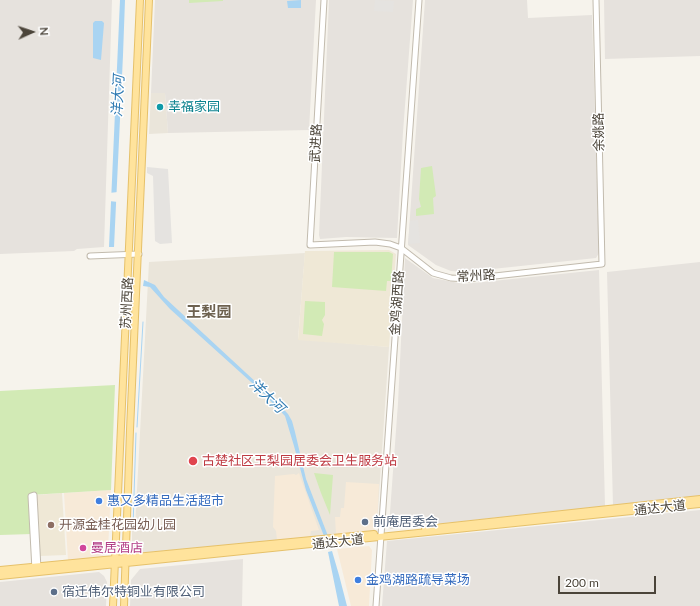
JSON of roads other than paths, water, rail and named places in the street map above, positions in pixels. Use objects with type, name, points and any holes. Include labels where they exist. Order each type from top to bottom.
[{"type":"main road","name":"苏州西路","points":[[113,606],[140,0]]},
{"type":"main road","name":"苏州西路","points":[[124,606],[149,0]]},
{"type":"main road","name":"通达大道","points":[[381,536],[700,499]]},
{"type":"main road","name":"通达大道","points":[[0,576],[37,570],[700,504]]},
{"type":"main road","name":"通达大道","points":[[0,570],[37,570]]},
{"type":"street","name":"武进路","points":[[310,244],[324,0]]},
{"type":"street","name":"金鸡湖西路","points":[[376,606],[419,0]]},
{"type":"street","name":"余姚路","points":[[596,0],[602,264]]},
{"type":"street","points":[[134,138],[143,139]]},
{"type":"street","points":[[130,233],[139,233]]},
{"type":"street","name":"常州路","points":[[310,244],[375,242],[390,244],[401,248],[433,273],[451,278],[468,278],[602,264]]},
{"type":"street","points":[[90,256],[139,254]]},
{"type":"street","points":[[128,273],[137,273]]},
{"type":"street","points":[[34,523],[37,570]]},
{"type":"water","name":"洋大河","points":[[120,0],[125,0],[123,55],[114,247],[109,247]]},
{"type":"water","points":[[301,0],[301,8],[288,8],[287,1]]},
{"type":"water","points":[[95,21],[102,21],[104,23],[101,60],[93,58],[93,23]]},
{"type":"water","name":"洋大河","points":[[144,280],[155,285],[164,297],[272,397],[288,414],[292,421],[306,479],[328,536],[324,536],[306,490],[285,416],[261,391],[170,309],[150,287],[143,286]]},
{"type":"water","points":[[332,551],[347,606],[339,606],[328,552]]},
{"type":"waterway","points":[[137,427],[143,322]]},
{"type":"waterway","points":[[133,527],[136,433]]},
{"type":"place","name":"幸福家园","points":[[160,107]]},
{"type":"place","name":"古楚社区王梨园居委会卫生服务站","points":[[193,461]]},
{"type":"place","name":"惠又多精品生活超市","points":[[99,501]]},
{"type":"place","name":"前庵居委会","points":[[365,522]]},
{"type":"place","name":"开源金桂花园幼儿园","points":[[51,525]]},
{"type":"place","name":"曼居酒店","points":[[83,548]]},
{"type":"place","name":"金鸡湖路疏导菜场","points":[[358,580]]},
{"type":"place","name":"宿迁伟尔特铜业有限公司","points":[[54,592]]},
{"type":"district","name":"王梨园","points":[[209,312]]}]
